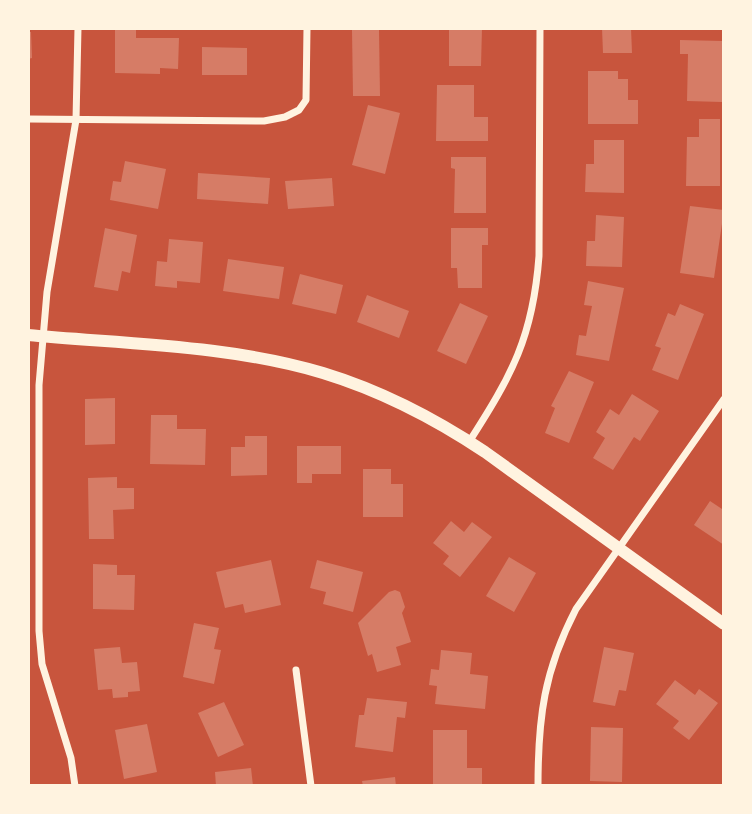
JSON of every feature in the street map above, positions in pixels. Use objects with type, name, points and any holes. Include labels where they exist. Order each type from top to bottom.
[{"type":"street","points":[[75,786],[71,758],[42,664],[39,632],[39,385],[47,292],[76,120],[78,28]]},
{"type":"street","points":[[28,119],[264,121],[285,117],[299,110],[306,100],[307,28]]},
{"type":"street","points":[[470,442],[515,364],[528,329],[536,293],[539,256],[540,28]]},
{"type":"street","points":[[28,335],[221,353],[295,365],[386,396],[421,412],[470,442],[724,624]]},
{"type":"street","points":[[538,786],[541,710],[560,640],[576,609],[724,399]]},
{"type":"street","points":[[296,670],[311,786]]},
{"type":"building","points":[[449,28],[482,28],[481,66],[449,66]]},
{"type":"building","points":[[602,28],[631,28],[632,53],[603,53]]},
{"type":"building","points":[[115,30],[136,30],[136,38],[179,38],[178,69],[160,68],[160,74],[115,73]]},
{"type":"building","points":[[352,30],[379,30],[380,96],[353,96]]},
{"type":"building","points":[[28,32],[31,32],[32,58],[28,59]]},
{"type":"building","points":[[680,40],[723,41],[722,102],[687,101],[688,54],[680,54]]},
{"type":"building","points":[[202,47],[247,48],[247,75],[202,75]]},
{"type":"building","points":[[588,71],[618,71],[618,79],[628,79],[628,100],[638,100],[638,124],[588,124]]},
{"type":"building","points":[[437,85],[474,85],[474,117],[488,117],[488,141],[436,141]]},
{"type":"building","points":[[368,105],[400,113],[385,174],[352,165]]},
{"type":"building","points":[[699,119],[720,119],[720,186],[686,186],[687,137],[699,137]]},
{"type":"building","points":[[594,140],[624,140],[624,193],[585,192],[586,164],[594,164]]},
{"type":"building","points":[[451,157],[486,157],[486,213],[454,213],[455,169],[451,168]]},
{"type":"building","points":[[125,161],[166,169],[158,209],[110,200],[113,181],[121,182]]},
{"type":"building","points":[[198,173],[270,178],[268,204],[197,199]]},
{"type":"building","points":[[332,178],[334,206],[288,209],[285,181]]},
{"type":"building","points":[[690,206],[724,210],[714,278],[680,273]]},
{"type":"building","points":[[596,215],[624,217],[622,267],[586,266],[587,241],[595,241]]},
{"type":"building","points":[[105,228],[137,235],[130,273],[122,271],[118,291],[94,287]]},
{"type":"building","points":[[451,228],[488,228],[488,245],[482,245],[482,288],[458,288],[457,268],[451,268]]},
{"type":"building","points":[[169,239],[203,242],[200,283],[177,281],[177,288],[155,286],[157,261],[167,262]]},
{"type":"building","points":[[228,259],[284,267],[279,299],[223,291]]},
{"type":"building","points":[[300,274],[343,285],[336,314],[292,304]]},
{"type":"building","points":[[588,281],[624,288],[609,361],[576,355],[579,335],[586,336],[592,306],[584,305]]},
{"type":"building","points":[[367,295],[409,311],[399,338],[357,322]]},
{"type":"building","points":[[460,303],[488,316],[466,364],[437,351]]},
{"type":"building","points":[[680,304],[704,314],[678,380],[652,370],[661,348],[655,346],[668,313],[675,316]]},
{"type":"building","points":[[569,371],[594,382],[569,443],[545,433],[555,408],[551,406]]},
{"type":"building","points":[[632,394],[659,411],[640,441],[634,437],[613,470],[593,458],[605,438],[596,432],[610,409],[619,415]]},
{"type":"building","points":[[115,398],[115,444],[85,445],[85,399]]},
{"type":"building","points":[[151,415],[177,415],[177,429],[206,429],[205,465],[150,464]]},
{"type":"building","points":[[245,436],[267,436],[267,475],[231,476],[231,447],[245,447]]},
{"type":"building","points":[[297,446],[341,446],[341,474],[312,474],[312,483],[297,483]]},
{"type":"building","points":[[363,469],[391,469],[391,484],[403,484],[403,517],[363,517]]},
{"type":"building","points":[[117,477],[117,488],[134,488],[134,509],[113,510],[114,539],[89,539],[88,478]]},
{"type":"building","points":[[710,501],[722,509],[724,506],[724,545],[694,525]]},
{"type":"building","points":[[451,521],[464,532],[472,522],[492,537],[460,577],[443,564],[449,556],[433,543]]},
{"type":"building","points":[[509,557],[536,573],[514,612],[486,596]]},
{"type":"building","points":[[271,560],[281,605],[245,613],[243,604],[225,608],[216,572]]},
{"type":"building","points":[[317,560],[363,572],[353,612],[323,604],[326,592],[310,588]]},
{"type":"building","points":[[93,564],[117,565],[117,575],[135,575],[134,610],[93,609]]},
{"type":"building","points":[[389,592],[400,592],[405,607],[402,613],[411,642],[396,647],[401,665],[377,672],[372,654],[368,656],[358,623]]},
{"type":"building","points":[[194,623],[219,628],[214,649],[221,650],[214,684],[183,677]]},
{"type":"building","points":[[120,647],[122,663],[137,662],[140,691],[128,692],[128,697],[113,698],[112,689],[98,690],[94,649]]},
{"type":"building","points":[[604,647],[634,653],[626,691],[619,690],[615,706],[593,702]]},
{"type":"building","points":[[441,650],[472,653],[470,674],[488,676],[485,709],[435,704],[437,686],[429,685],[431,669],[439,670]]},
{"type":"building","points":[[675,680],[695,695],[699,689],[718,703],[689,740],[673,728],[679,721],[656,704]]},
{"type":"building","points":[[367,698],[407,702],[405,718],[397,717],[393,752],[355,747],[359,715],[364,715]]},
{"type":"building","points":[[224,702],[244,745],[218,757],[198,713]]},
{"type":"building","points":[[147,724],[157,772],[124,779],[115,730]]},
{"type":"building","points":[[591,727],[623,728],[622,782],[590,781]]},
{"type":"building","points":[[433,730],[467,730],[467,768],[482,768],[482,786],[433,786]]},
{"type":"building","points":[[251,768],[253,786],[216,786],[215,772]]},
{"type":"building","points":[[395,777],[396,786],[363,786],[362,781]]}]
